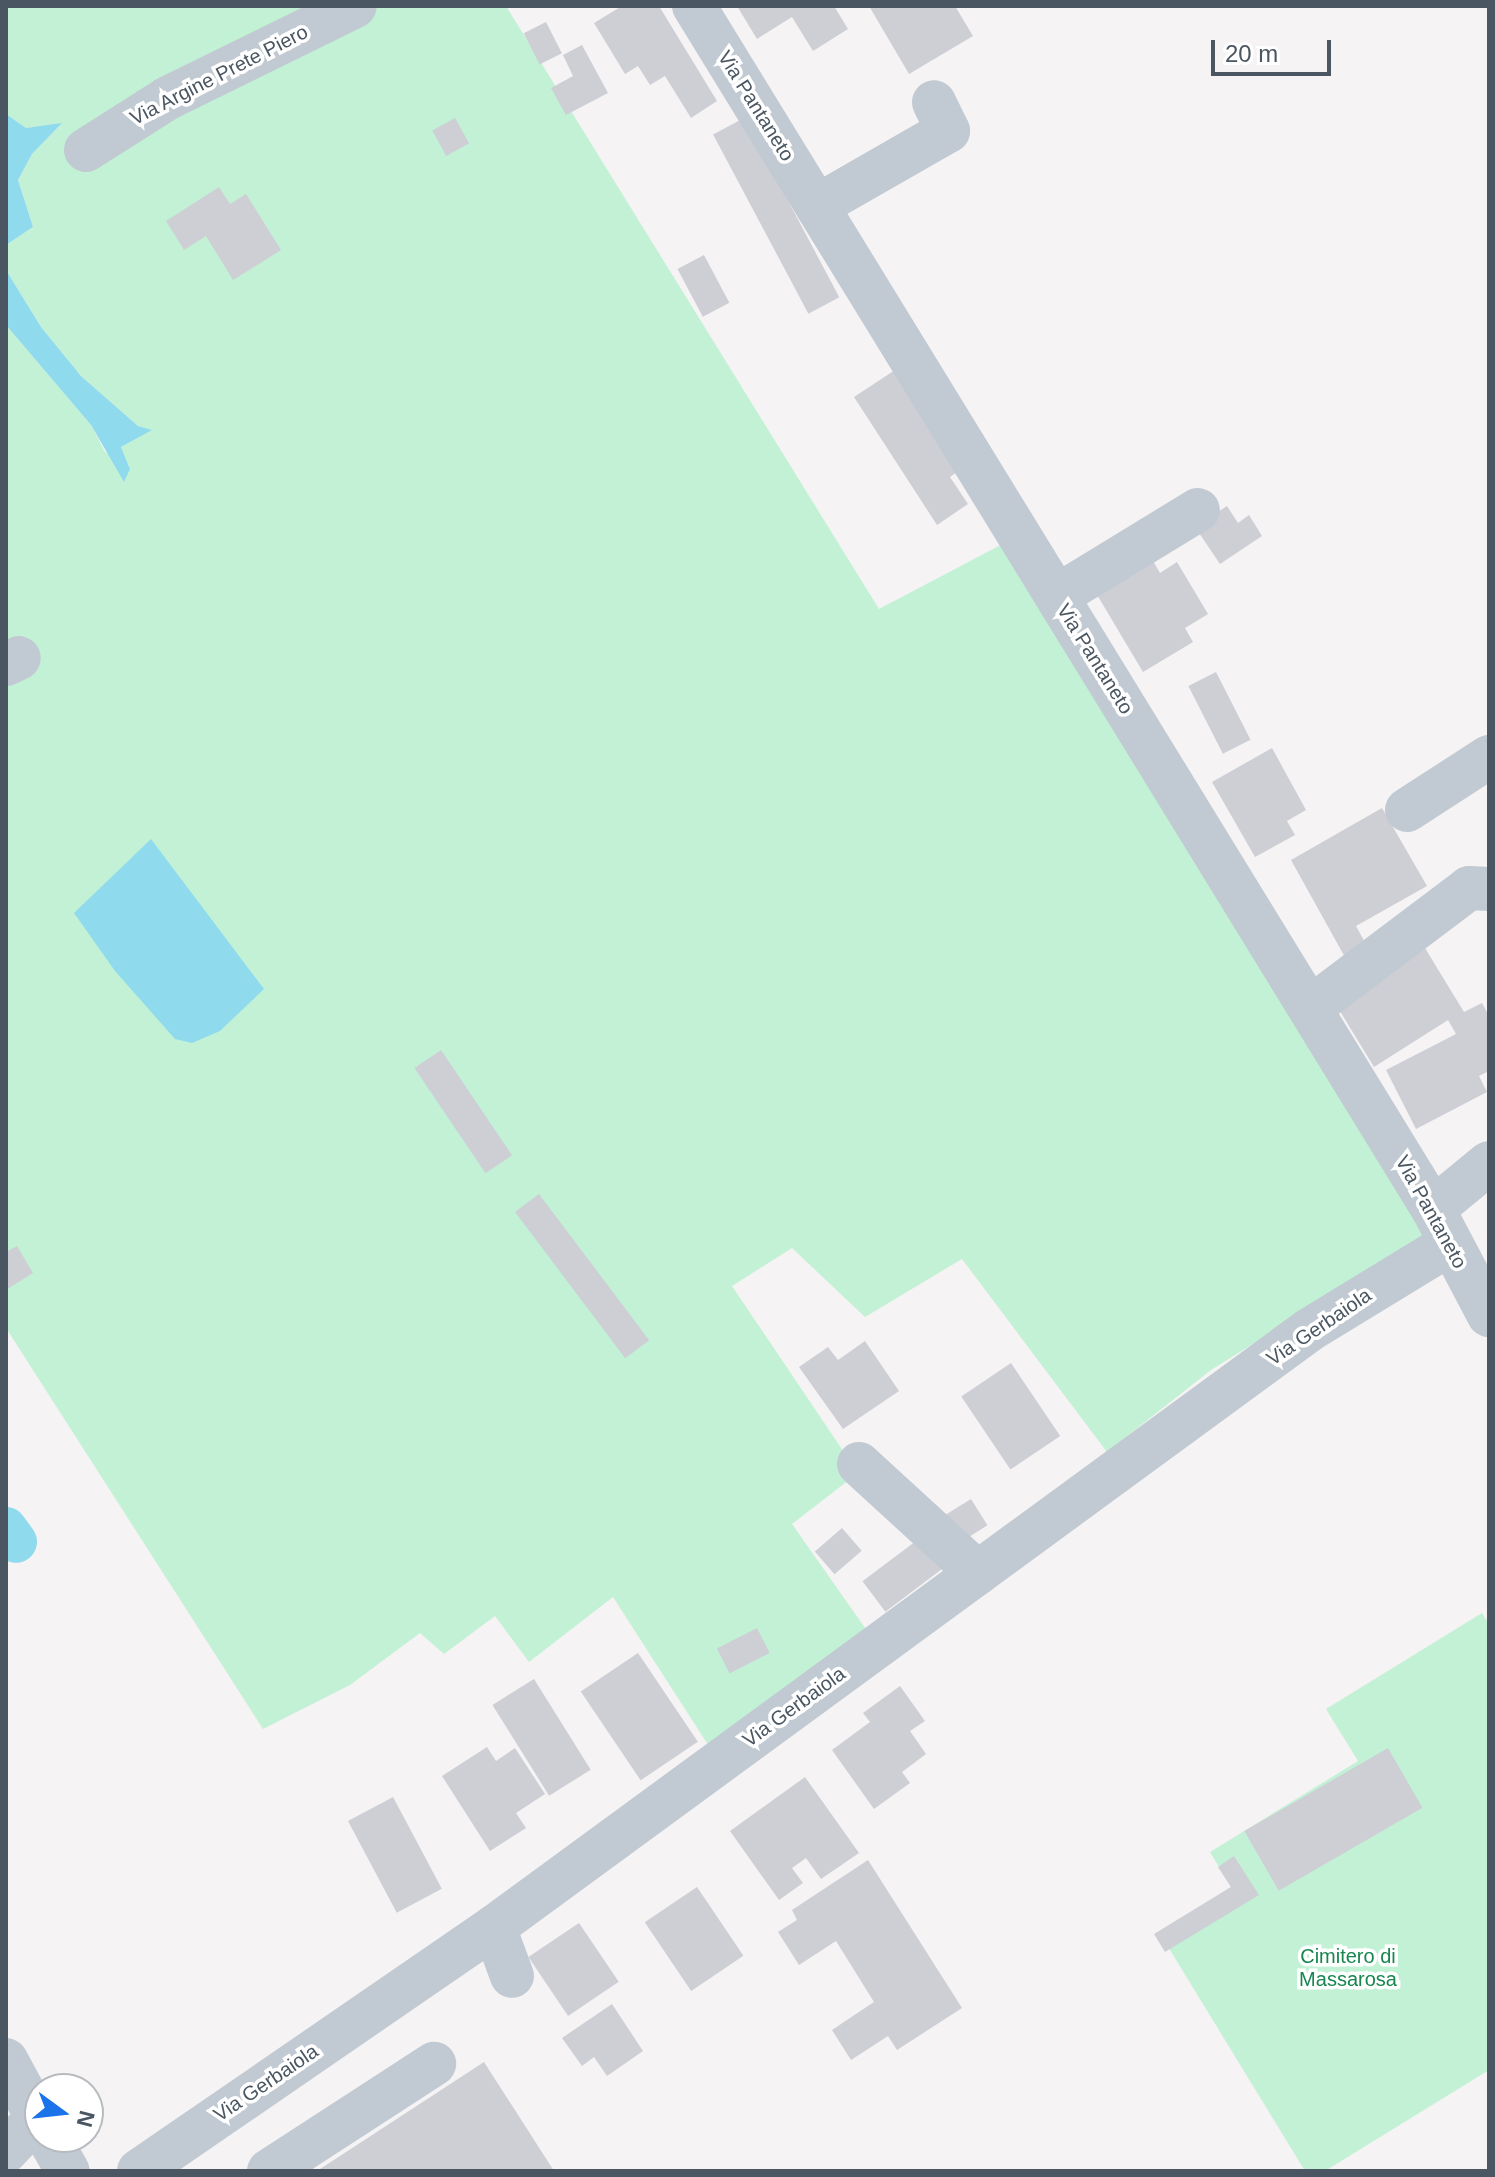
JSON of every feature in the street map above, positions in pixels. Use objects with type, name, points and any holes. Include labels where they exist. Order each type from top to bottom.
[{"type":"street","name":"Via Argine Prete Piero","points":[[86,150],[168,98],[355,6]]},
{"type":"street","name":"Via Pantaneto","points":[[694,6],[1310,1008],[1441,1226],[1489,1315]]},
{"type":"street","points":[[817,206],[948,131],[934,102]]},
{"type":"street","points":[[1057,596],[1198,510]]},
{"type":"street","points":[[1407,810],[1489,757]]},
{"type":"street","points":[[1310,1008],[1469,888],[1489,889]]},
{"type":"street","name":"Via Gerbaiola","points":[[139,2171],[494,1927],[1309,1330],[1441,1226],[1489,1163]]},
{"type":"street","points":[[859,1464],[978,1573]]},
{"type":"street","points":[[494,1927],[512,1976]]},
{"type":"street","points":[[6,2060],[24,2093]]},
{"type":"street","points":[[269,2171],[434,2064]]},
{"type":"street","points":[[6,2151],[24,2138]]},
{"type":"street","points":[[58,2153],[68,2171]]},
{"type":"green space","points":[[6,6],[506,6],[879,609],[1012,539],[1428,1235],[1211,1370],[1107,1452],[962,1259],[865,1317],[792,1248],[732,1286],[858,1473],[792,1524],[875,1642],[712,1751],[613,1597],[529,1662],[495,1616],[444,1654],[420,1633],[350,1685],[263,1729],[6,1328],[6,325],[91,425],[105,452],[130,469],[121,447],[151,430],[138,426],[81,376],[41,327],[6,270],[6,245],[33,227],[18,180],[32,154],[60,125],[26,128],[6,114]]},
{"type":"green space","name":"Cimitero di Massarosa","points":[[1482,1613],[1489,1624],[1489,2070],[1325,2171],[1305,2171],[1159,1932],[1231,1887],[1210,1852],[1358,1761],[1326,1709]]},
{"type":"water","points":[[6,114],[26,128],[62,123],[32,154],[18,180],[33,227],[6,245]]},
{"type":"water","points":[[6,270],[41,327],[81,376],[138,426],[152,430],[121,447],[130,469],[124,482],[91,425],[6,325]]},
{"type":"water","points":[[151,839],[264,989],[220,1031],[192,1043],[175,1039],[115,971],[74,913]]},
{"type":"building","points":[[622,6],[659,6],[717,101],[691,118],[665,76],[650,85],[638,66],[625,74],[594,23]]},
{"type":"building","points":[[737,6],[834,6],[848,29],[813,51],[792,17],[757,39]]},
{"type":"building","points":[[869,6],[955,6],[973,36],[909,74]]},
{"type":"building","points":[[546,22],[562,53],[540,65],[524,33]]},
{"type":"building","points":[[582,45],[608,93],[566,115],[551,88],[573,76],[563,55]]},
{"type":"building","points":[[455,118],[469,143],[446,156],[432,131]]},
{"type":"building","points":[[744,118],[839,297],[808,314],[713,134]]},
{"type":"building","points":[[219,187],[230,204],[246,194],[281,250],[233,280],[206,236],[184,250],[166,221]]},
{"type":"building","points":[[704,255],[729,303],[703,317],[678,269]]},
{"type":"building","points":[[895,370],[960,470],[950,477],[968,504],[937,525],[854,397]]},
{"type":"building","points":[[1227,506],[1238,523],[1249,515],[1262,536],[1220,564],[1195,527]]},
{"type":"building","points":[[1152,559],[1160,573],[1177,562],[1208,614],[1185,628],[1193,642],[1143,672],[1096,593]]},
{"type":"building","points":[[1216,672],[1251,740],[1223,754],[1188,686]]},
{"type":"building","points":[[1272,748],[1306,810],[1287,821],[1295,835],[1255,857],[1212,782]]},
{"type":"building","points":[[1382,808],[1427,886],[1356,926],[1367,946],[1346,959],[1291,860]]},
{"type":"building","points":[[1417,935],[1464,1012],[1482,1003],[1489,1016],[1489,1071],[1479,1076],[1487,1092],[1416,1129],[1386,1070],[1456,1034],[1448,1020],[1374,1067],[1335,1003]]},
{"type":"building","points":[[441,1050],[512,1155],[485,1173],[414,1068]]},
{"type":"building","points":[[539,1194],[649,1340],[625,1358],[515,1212]]},
{"type":"building","points":[[17,1246],[33,1273],[6,1290],[6,1252]]},
{"type":"building","points":[[865,1341],[899,1391],[843,1429],[799,1367],[828,1347],[838,1360]]},
{"type":"building","points":[[1011,1363],[1060,1436],[1010,1470],[961,1397]]},
{"type":"building","points":[[971,1499],[987,1525],[963,1541],[946,1514]]},
{"type":"building","points":[[842,1528],[862,1551],[835,1574],[815,1552]]},
{"type":"building","points":[[924,1535],[947,1565],[885,1612],[863,1581]]},
{"type":"building","points":[[757,1628],[770,1653],[730,1673],[717,1648]]},
{"type":"building","points":[[638,1653],[698,1742],[641,1780],[581,1692]]},
{"type":"building","points":[[534,1679],[591,1770],[549,1796],[492,1705]]},
{"type":"building","points":[[900,1686],[925,1721],[910,1731],[926,1754],[902,1772],[910,1783],[874,1809],[832,1750],[870,1722],[863,1713]]},
{"type":"building","points":[[487,1747],[496,1761],[515,1748],[545,1794],[516,1813],[526,1828],[490,1851],[442,1776]]},
{"type":"building","points":[[1388,1748],[1422,1808],[1279,1891],[1244,1831]]},
{"type":"building","points":[[805,1777],[859,1853],[821,1879],[806,1858],[792,1868],[803,1883],[779,1900],[730,1831]]},
{"type":"building","points":[[393,1797],[442,1889],[397,1913],[348,1821]]},
{"type":"building","points":[[1234,1856],[1259,1895],[1165,1952],[1154,1934],[1231,1887],[1218,1867]]},
{"type":"building","points":[[868,1860],[962,2008],[897,2050],[888,2036],[851,2060],[832,2030],[874,2002],[836,1941],[799,1965],[778,1932],[797,1920],[792,1910]]},
{"type":"building","points":[[697,1887],[743,1956],[691,1991],[645,1922]]},
{"type":"building","points":[[579,1923],[619,1982],[568,2016],[528,1957]]},
{"type":"building","points":[[612,2004],[643,2051],[607,2076],[594,2057],[582,2066],[562,2038]]},
{"type":"building","points":[[484,2062],[554,2171],[317,2171]]},
{"type":"waterway","points":[[6,1528],[16,1542]]}]
